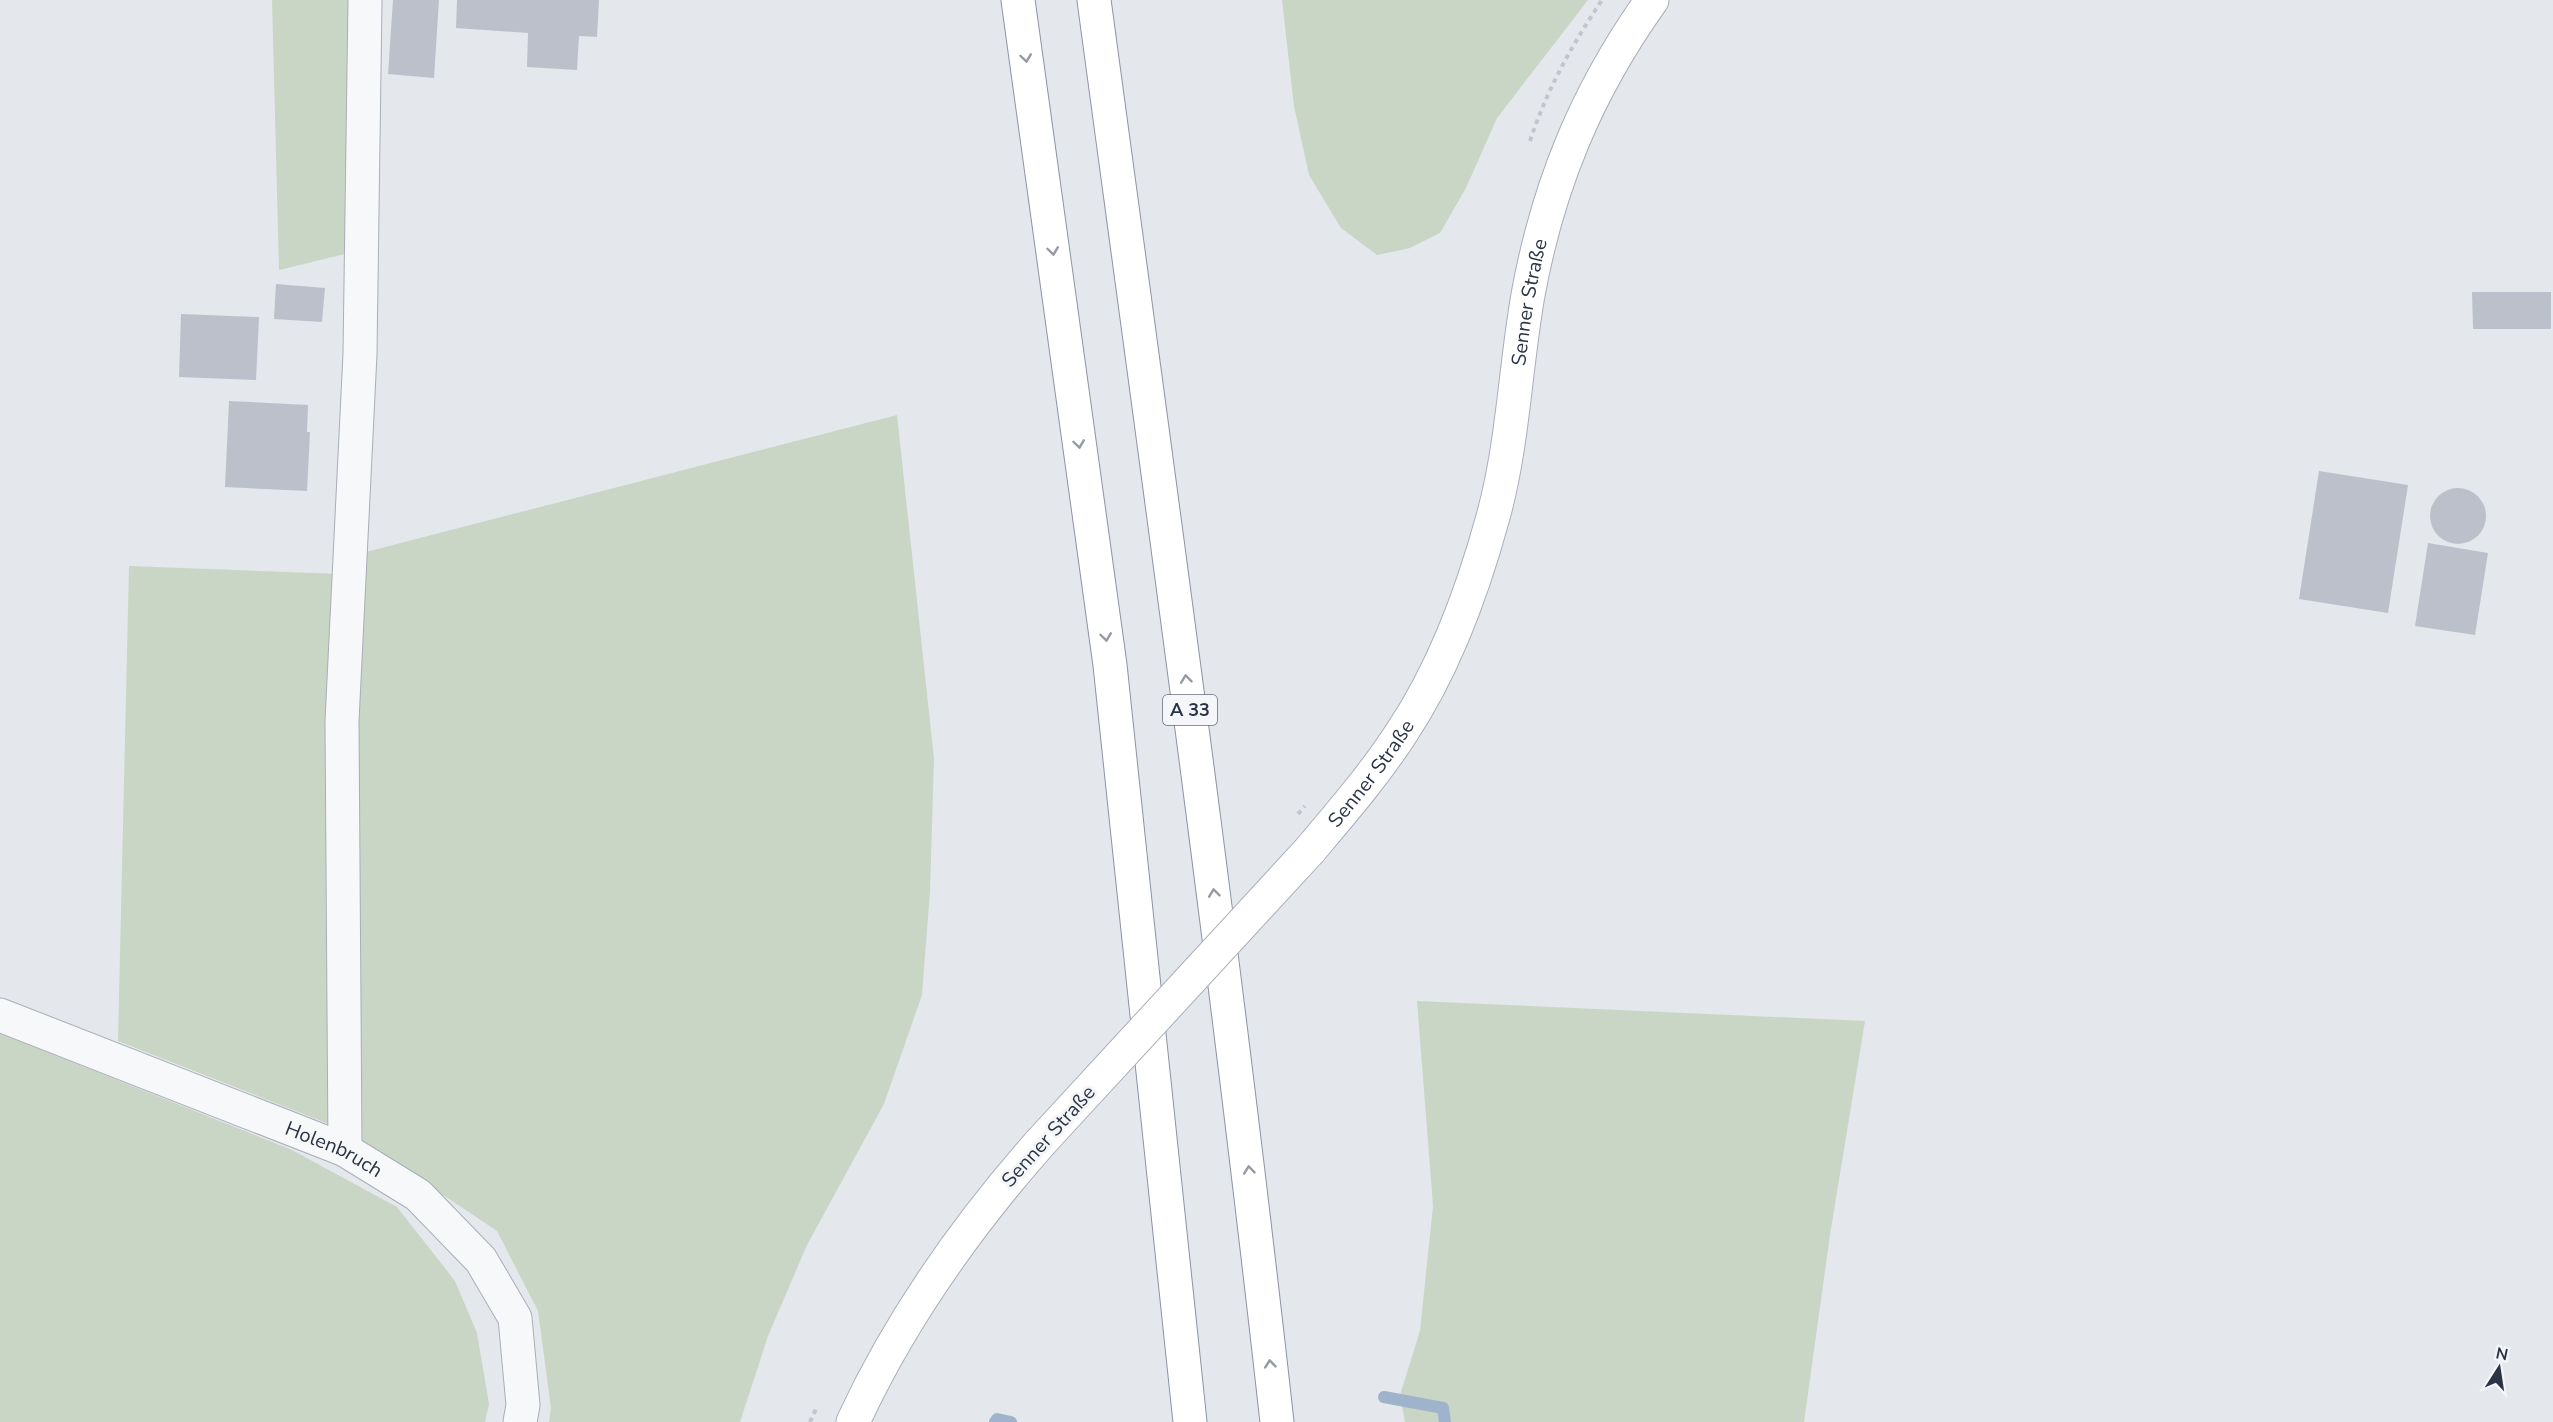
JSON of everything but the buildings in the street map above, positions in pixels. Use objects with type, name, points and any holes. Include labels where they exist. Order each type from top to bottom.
[{"type":"main road","points":[[1018,0],[1110,665],[1190,1422]]},
{"type":"main road","name":"A 33","points":[[1094,0],[1241,1104],[1277,1422]]},
{"type":"main road","name":"Senner Straße","points":[[853,1422],[866,1393],[913,1311],[1007,1180],[1310,850],[1356,795],[1403,730],[1441,661],[1470,591],[1494,516],[1502,477],[1528,295],[1541,237],[1561,168],[1585,108],[1606,69],[1652,0]]},
{"type":"street","points":[[345,1150],[342,721],[360,354],[365,0]]},
{"type":"street","name":"Holenbruch","points":[[0,1015],[345,1150],[418,1195],[481,1260],[515,1318],[524,1405],[520,1422]]},
{"type":"path","points":[[1528,146],[1552,81],[1569,50],[1602,0]]},
{"type":"path","points":[[1305,806],[1311,798]]},
{"type":"green space","points":[[272,0],[351,0],[349,253],[279,270]]},
{"type":"green space","points":[[1282,0],[1588,0],[1497,118],[1466,188],[1440,233],[1410,248],[1377,255],[1341,228],[1309,175],[1294,106]]},
{"type":"green space","points":[[897,415],[934,759],[930,891],[922,995],[884,1104],[807,1245],[768,1336],[740,1422],[549,1422],[551,1408],[538,1311],[497,1231],[355,1136],[355,719],[362,553]]},
{"type":"green space","points":[[129,566],[340,574],[334,1126],[118,1041]]},
{"type":"green space","points":[[1417,1001],[1865,1021],[1830,1235],[1804,1422],[1405,1422],[1400,1395],[1420,1331],[1433,1206]]},
{"type":"green space","points":[[0,1033],[292,1150],[397,1207],[455,1281],[477,1333],[489,1404],[485,1422],[0,1422]]},
{"type":"waterway","points":[[1384,1397],[1443,1408],[1445,1422]]},
{"type":"waterway","points":[[995,1422],[997,1419],[1011,1422]]}]
